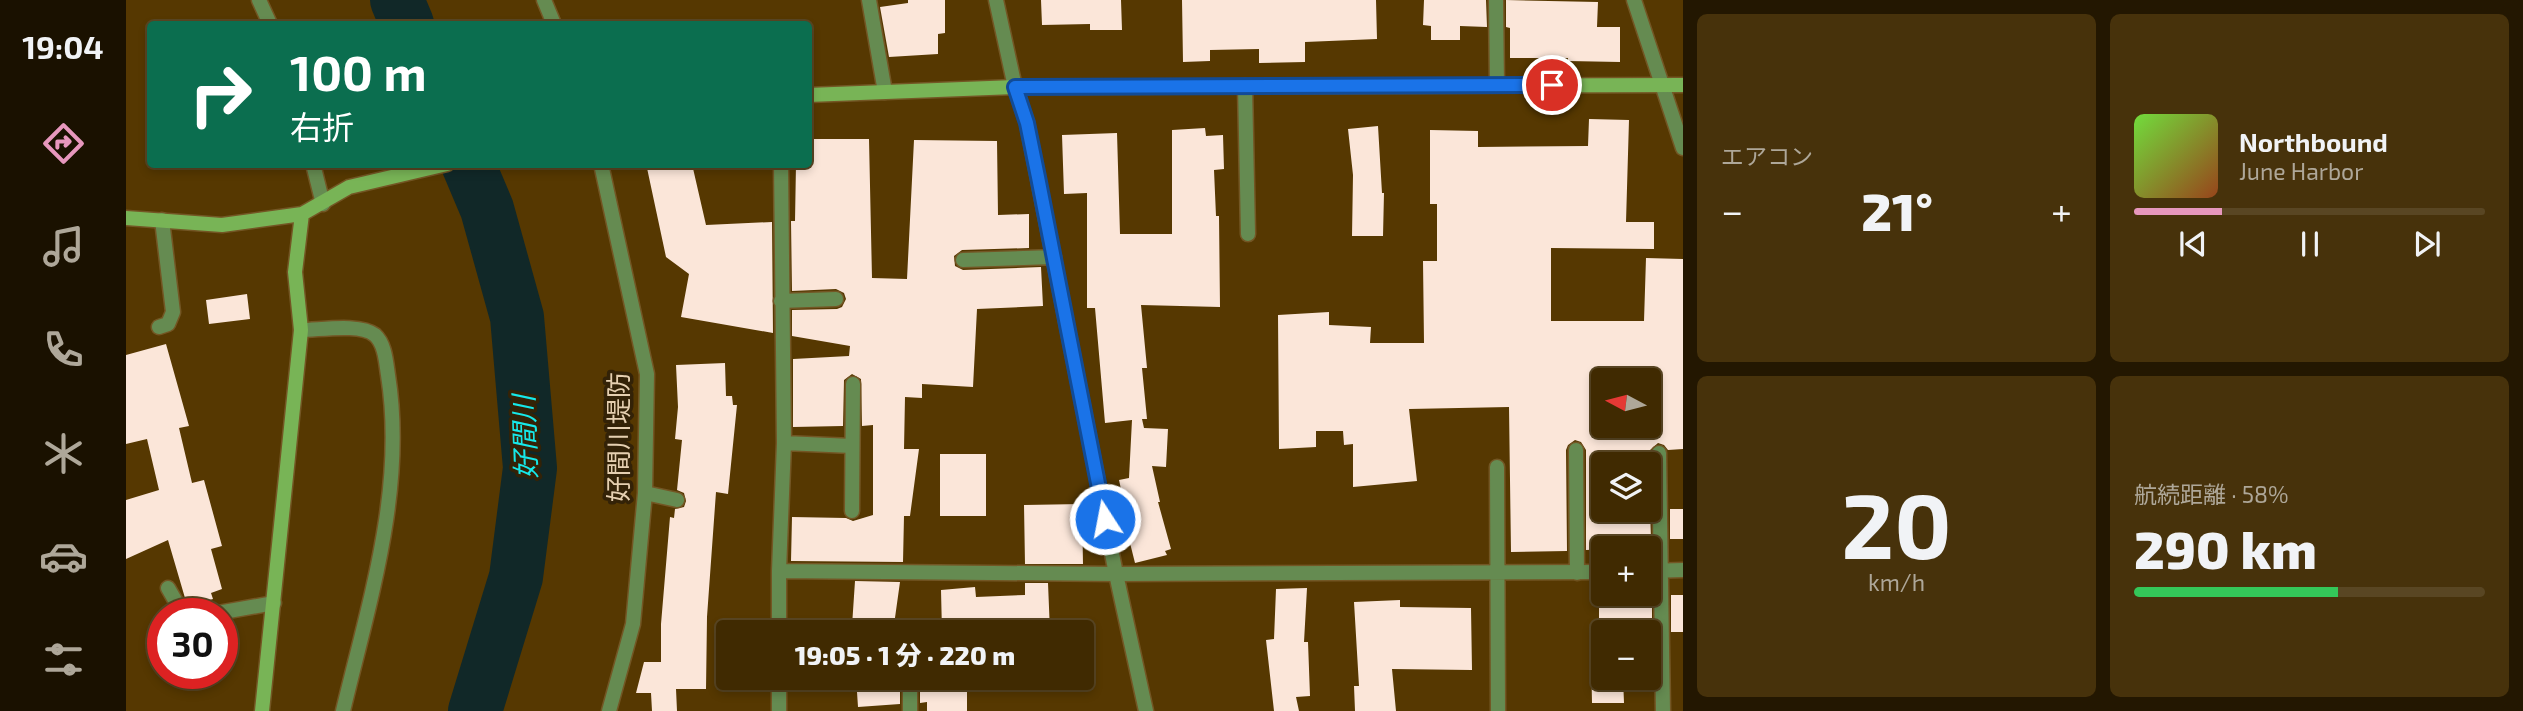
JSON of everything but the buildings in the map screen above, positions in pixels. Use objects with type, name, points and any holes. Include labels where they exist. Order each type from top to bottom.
[{"type":"street","points":[[259,0],[269,21]]},
{"type":"street","points":[[544,0],[553,21]]},
{"type":"street","points":[[869,0],[885,92]]},
{"type":"street","points":[[996,0],[1015,87],[1027,123],[1116,574],[1146,711]]},
{"type":"street","points":[[1496,0],[1497,85]]},
{"type":"street","points":[[1634,0],[1683,148]]},
{"type":"street","points":[[812,95],[1015,87],[1683,85]]},
{"type":"street","points":[[1245,86],[1248,234]]},
{"type":"street","points":[[314,168],[323,204]]},
{"type":"street","points":[[126,218],[222,225],[302,214],[349,187],[430,168]]},
{"type":"street","name":"好間川堤防","points":[[602,168],[647,374],[645,493],[633,624],[609,711]]},
{"type":"street","points":[[779,620],[784,443],[781,168]]},
{"type":"street","points":[[262,711],[301,330],[295,272],[302,214]]},
{"type":"street","points":[[159,327],[168,324],[173,312],[162,220]]},
{"type":"street","points":[[963,260],[1054,257]]},
{"type":"street","points":[[781,300],[836,299]]},
{"type":"street","points":[[301,330],[360,329],[376,336],[384,350],[393,404],[390,485],[382,550],[343,711]]},
{"type":"street","points":[[852,511],[853,384]]},
{"type":"street","points":[[784,443],[852,446]]},
{"type":"street","points":[[1576,450],[1577,573]]},
{"type":"street","points":[[1497,467],[1498,711]]},
{"type":"street","points":[[645,493],[677,500]]},
{"type":"street","points":[[1661,571],[1683,570]]},
{"type":"street","points":[[779,571],[1116,574],[1591,572]]},
{"type":"street","points":[[168,588],[174,598]]},
{"type":"street","points":[[238,609],[274,603]]},
{"type":"street","points":[[1657,606],[1662,711]]},
{"type":"street","points":[[779,690],[779,711]]},
{"type":"street","points":[[910,690],[910,711]]},
{"type":"waterway","name":"好間川","points":[[397,0],[406,21]]},
{"type":"waterway","name":"好間川","points":[[470,168],[487,209],[517,317],[530,468],[516,577],[475,711]]},
{"type":"route","points":[[1105,519],[1027,123],[1015,87],[1552,85]]}]
